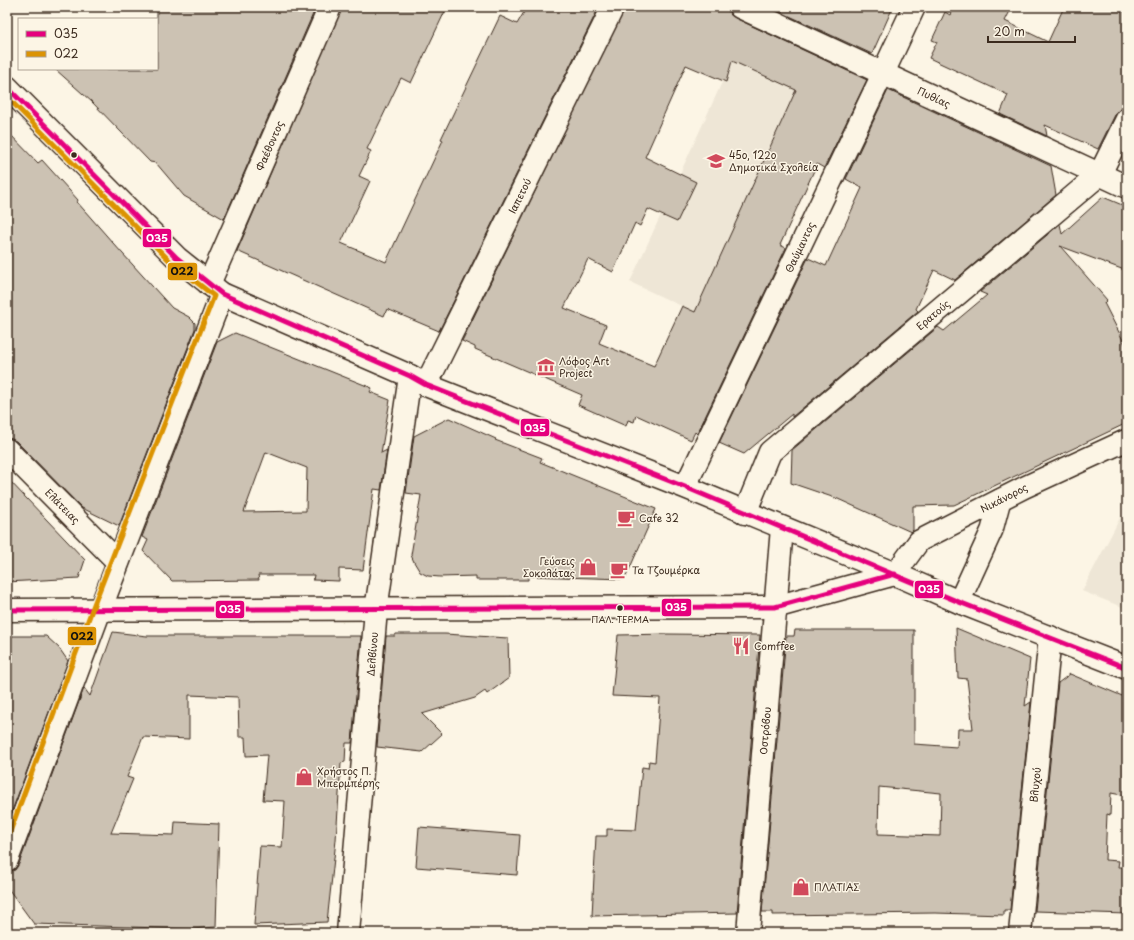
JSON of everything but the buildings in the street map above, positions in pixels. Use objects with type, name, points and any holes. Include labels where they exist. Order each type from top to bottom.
[{"type":"street","name":"Φαέθοντος","points":[[7,860],[118,562],[216,289],[330,7]]},
{"type":"street","name":"Ιαπετού","points":[[418,380],[613,7]]},
{"type":"street","name":"Πυθίας","points":[[740,7],[1127,187]]},
{"type":"street","name":"Θαύμαντος","points":[[685,488],[914,7]]},
{"type":"street","points":[[7,87],[177,258],[216,289],[418,380],[895,574],[959,602],[1127,668]]},
{"type":"street","name":"Ερατούς","points":[[745,513],[770,452],[1100,174],[1127,120]]},
{"type":"street","name":"Δελβίνου","points":[[348,933],[376,610],[418,380]]},
{"type":"street","name":"Νικάνορος","points":[[895,574],[919,541],[1000,500],[1127,440]]},
{"type":"street","name":"Ελάτειας","points":[[7,450],[118,562]]},
{"type":"street","points":[[959,602],[992,530],[1000,500]]},
{"type":"street","name":"Οστρόβου","points":[[748,933],[782,528]]},
{"type":"street","points":[[7,610],[376,610],[775,607],[895,574]]},
{"type":"street","name":"Βλυχού","points":[[1020,933],[1050,637]]},
{"type":"shaded area","points":[[748,26],[857,76],[739,333],[630,282]]},
{"type":"shaded area","points":[[1121,516],[1127,516],[1127,609],[1082,591]]},
{"type":"transit line","name":"035","points":[[7,87],[177,258],[222,294],[410,376],[426,385],[685,487],[959,602],[1127,668]]},
{"type":"transit line","name":"022","points":[[7,97],[172,263],[214,296],[93,607],[7,840]]},
{"type":"transit line","name":"035","points":[[7,610],[775,607],[895,574]]},
{"type":"place","name":"45ο, 122ο Δημοτικά Σχολεία","points":[[716,161]]},
{"type":"place","name":"Λόφος Art Project","points":[[546,367]]},
{"type":"place","name":"Cafe 32","points":[[626,518]]},
{"type":"place","name":"Γεύσεις Σοκολάτας","points":[[588,567]]},
{"type":"place","name":"Τα Τζουμέρκα","points":[[619,570]]},
{"type":"place","name":"ΠΑΛ. ΤΕΡΜΑ","points":[[620,608]]},
{"type":"place","name":"Comffee","points":[[741,646]]},
{"type":"place","name":"Χρήστος Π. Μπερμπέρης","points":[[304,777]]},
{"type":"place","name":"ΠΛΑΤΙΑΣ","points":[[801,887]]}]
